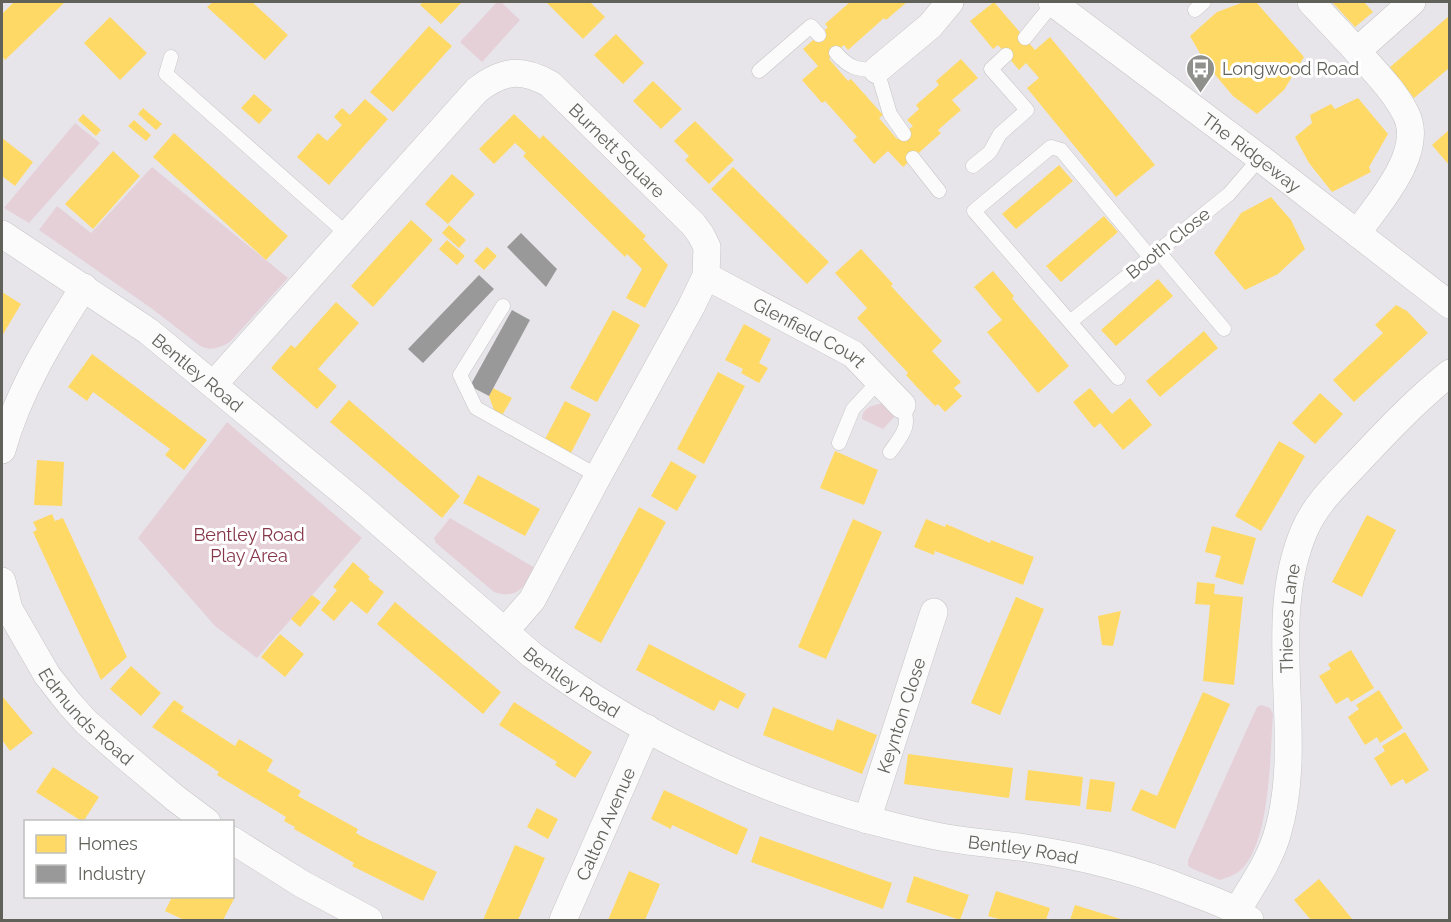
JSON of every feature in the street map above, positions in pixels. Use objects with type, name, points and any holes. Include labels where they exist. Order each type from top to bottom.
[{"type":"street","points":[[877,70],[930,26],[950,2]]},
{"type":"street","name":"The Ridgeway","points":[[1053,2],[1260,158],[1449,305]]},
{"type":"street","points":[[1311,2],[1396,97],[1407,115],[1411,129],[1405,161],[1392,185],[1357,233]]},
{"type":"street","points":[[1357,51],[1412,2]]},
{"type":"street","name":"Burnett Square","points":[[214,384],[477,90],[501,75],[517,73],[535,76],[550,84],[702,235],[707,247],[706,276],[532,600],[505,631]]},
{"type":"street","name":"Bentley Road","points":[[2,234],[148,331],[360,506],[558,674],[647,728],[718,764],[782,790],[867,820],[939,837],[1106,862],[1172,884],[1243,916]]},
{"type":"street","name":"Glenfield Court","points":[[706,276],[853,354],[902,405]]},
{"type":"street","points":[[2,450],[5,428],[32,375],[84,287]]},
{"type":"street","name":"Thieves Lane","points":[[1243,916],[1277,834],[1282,806],[1288,761],[1285,643],[1289,591],[1293,567],[1306,527],[1316,510],[1343,478],[1399,418],[1449,373]]},
{"type":"street","name":"Edmunds Road","points":[[2,581],[5,612],[47,675],[86,722],[204,820]]},
{"type":"street","name":"Keynton Close","points":[[867,820],[934,612]]},
{"type":"street","name":"Calton Avenue","points":[[563,921],[647,728]]},
{"type":"street","points":[[234,841],[302,884],[369,921]]},
{"type":"lane","points":[[1025,38],[1053,2]]},
{"type":"lane","points":[[759,71],[811,26],[819,35]]},
{"type":"lane","points":[[836,53],[853,68],[877,70],[890,114],[904,134]]},
{"type":"lane","points":[[973,166],[990,152],[1000,134],[1027,110],[991,69],[1006,55]]},
{"type":"lane","points":[[171,57],[166,74],[346,234]]},
{"type":"lane","points":[[1118,378],[974,211],[1051,147],[1061,150],[1224,329]]},
{"type":"lane","points":[[912,158],[939,191]]},
{"type":"lane","name":"Booth Close","points":[[1070,322],[1229,194],[1260,158]]},
{"type":"lane","points":[[503,306],[460,375],[476,408],[598,476]]},
{"type":"lane","points":[[839,443],[854,410],[879,381]]},
{"type":"lane","points":[[890,452],[907,424],[902,405]]},
{"type":"green space","points":[[497,2],[501,2],[520,20],[482,62],[460,42]]},
{"type":"green space","points":[[75,123],[100,143],[29,223],[4,208]]},
{"type":"green space","points":[[152,167],[288,278],[230,342],[218,347],[211,349],[199,345],[151,308],[39,230],[57,206],[91,233]]},
{"type":"green space","points":[[885,404],[898,413],[883,429],[862,419],[867,408]]},
{"type":"green space","name":"Bentley Road Play Area","points":[[227,422],[362,538],[257,658],[215,626],[138,538]]},
{"type":"green space","points":[[450,518],[535,568],[524,586],[515,593],[494,592],[436,543],[434,538]]},
{"type":"green space","points":[[1261,705],[1270,708],[1273,714],[1263,823],[1257,844],[1248,861],[1237,873],[1220,880],[1188,866],[1188,860],[1257,707]]},
{"type":"building: Homes","points":[[14,2],[65,2],[5,60],[2,56],[2,14]]},
{"type":"building: Homes","points":[[213,2],[252,2],[288,35],[265,60],[207,7]]},
{"type":"building: Homes","points":[[423,2],[462,2],[441,24],[420,5]]},
{"type":"building: Homes","points":[[546,2],[590,2],[605,17],[583,39]]},
{"type":"building: Homes","points":[[850,2],[907,2],[886,20],[884,18],[848,50],[844,45],[829,59],[848,81],[851,79],[883,115],[879,118],[897,139],[913,126],[907,120],[919,109],[916,105],[939,85],[936,81],[961,59],[978,78],[952,100],[961,110],[938,130],[941,133],[903,167],[888,151],[874,164],[853,140],[857,137],[825,101],[822,103],[802,80],[818,66],[803,49],[828,27],[825,24]]},
{"type":"building: Homes","points":[[994,2],[1035,50],[1050,37],[1155,165],[1116,197],[1027,88],[1039,78],[1026,63],[1019,70],[998,45],[993,49],[970,21]]},
{"type":"building: Homes","points":[[1244,2],[1256,2],[1304,57],[1284,90],[1257,114],[1233,96],[1206,64],[1190,36],[1217,12]]},
{"type":"building: Homes","points":[[1332,2],[1364,2],[1373,12],[1355,27]]},
{"type":"building: Homes","points":[[1449,16],[1449,68],[1414,98],[1389,68]]},
{"type":"building: Homes","points":[[110,17],[147,53],[120,80],[84,43]]},
{"type":"building: Homes","points":[[429,26],[452,46],[393,112],[370,92]]},
{"type":"building: Homes","points":[[616,34],[644,63],[623,84],[594,55]]},
{"type":"building: Homes","points":[[653,81],[682,109],[661,129],[633,101]]},
{"type":"building: Homes","points":[[254,94],[272,110],[259,124],[241,108]]},
{"type":"building: Homes","points":[[1358,98],[1388,134],[1369,167],[1371,172],[1332,192],[1309,163],[1295,137],[1312,123],[1310,115],[1331,104],[1335,109]]},
{"type":"building: Homes","points":[[365,99],[388,119],[329,185],[297,157],[318,133],[327,141],[342,125],[334,117],[342,108],[350,115]]},
{"type":"building: Homes","points":[[143,108],[162,124],[156,130],[138,114]]},
{"type":"building: Homes","points":[[83,114],[101,130],[96,136],[78,120]]},
{"type":"building: Homes","points":[[514,114],[540,139],[543,135],[646,236],[643,239],[668,265],[645,308],[626,298],[642,269],[627,254],[625,257],[523,156],[526,153],[515,143],[494,164],[479,149]]},
{"type":"building: Homes","points":[[134,120],[151,135],[146,141],[128,126]]},
{"type":"building: Homes","points":[[695,121],[734,160],[709,184],[685,160],[689,156],[674,141]]},
{"type":"building: Homes","points":[[1449,130],[1449,165],[1432,145]]},
{"type":"building: Homes","points":[[174,133],[288,236],[266,260],[153,157]]},
{"type":"building: Homes","points":[[2,138],[33,162],[15,186],[2,176]]},
{"type":"building: Homes","points":[[113,151],[140,176],[93,229],[65,204]]},
{"type":"building: Homes","points":[[1059,165],[1073,181],[1016,229],[1002,214]]},
{"type":"building: Homes","points":[[733,167],[829,262],[807,284],[711,189]]},
{"type":"building: Homes","points":[[452,174],[475,194],[448,224],[425,204]]},
{"type":"building: Homes","points":[[1271,197],[1291,220],[1305,249],[1278,274],[1245,290],[1214,253],[1241,213]]},
{"type":"building: Homes","points":[[1104,216],[1118,232],[1061,282],[1046,266]]},
{"type":"building: Homes","points":[[411,220],[433,240],[373,307],[351,286]]},
{"type":"building: Homes","points":[[449,225],[466,240],[459,248],[442,233]]},
{"type":"building: Homes","points":[[447,240],[465,256],[457,265],[439,249]]},
{"type":"building: Homes","points":[[487,247],[497,256],[484,270],[474,261]]},
{"type":"building: Homes","points":[[861,249],[893,284],[891,286],[942,341],[932,351],[961,382],[954,388],[962,396],[945,412],[938,404],[935,406],[915,385],[906,375],[908,373],[857,318],[867,308],[835,273]]},
{"type":"building: Homes","points":[[993,271],[1014,296],[1012,298],[1069,366],[1038,393],[987,332],[1002,320],[974,287]]},
{"type":"building: Homes","points":[[1158,279],[1173,296],[1116,346],[1101,330]]},
{"type":"building: Homes","points":[[2,292],[21,304],[2,336]]},
{"type":"building: Homes","points":[[336,302],[359,323],[318,369],[337,386],[317,409],[271,368],[291,345],[295,348]]},
{"type":"building: Homes","points":[[1396,305],[1407,311],[1428,333],[1354,402],[1333,380],[1383,333],[1375,325]]},
{"type":"building: Homes","points":[[613,310],[640,325],[597,402],[570,388]]},
{"type":"building: Homes","points":[[744,324],[771,339],[759,363],[768,368],[759,383],[741,373],[743,369],[725,360]]},
{"type":"building: Homes","points":[[1204,331],[1218,348],[1160,397],[1146,381]]},
{"type":"building: Homes","points":[[92,354],[207,440],[184,470],[165,455],[170,449],[93,392],[87,401],[68,387]]},
{"type":"building: Homes","points":[[718,372],[745,386],[704,464],[677,449]]},
{"type":"building: Homes","points":[[493,388],[512,398],[500,419],[496,416],[489,396]]},
{"type":"building: Homes","points":[[1090,388],[1112,414],[1130,398],[1152,425],[1123,450],[1100,423],[1094,428],[1073,402]]},
{"type":"building: Homes","points":[[1320,393],[1343,414],[1315,444],[1292,423]]},
{"type":"building: Homes","points":[[349,400],[460,496],[442,518],[330,422]]},
{"type":"building: Homes","points":[[565,401],[591,414],[571,453],[545,439]]},
{"type":"building: Homes","points":[[1279,441],[1305,456],[1261,531],[1235,516]]},
{"type":"building: Homes","points":[[835,451],[878,470],[864,505],[820,488]]},
{"type":"building: Homes","points":[[37,460],[64,462],[62,506],[34,505]]},
{"type":"building: Homes","points":[[671,461],[697,476],[677,511],[651,496]]},
{"type":"building: Homes","points":[[478,475],[540,509],[525,536],[463,503]]},
{"type":"building: Homes","points":[[639,507],[666,522],[601,643],[574,628]]},
{"type":"building: Homes","points":[[52,514],[55,521],[63,518],[127,657],[101,680],[33,532],[37,530],[33,522]]},
{"type":"building: Homes","points":[[1367,515],[1396,530],[1362,597],[1332,582]]},
{"type":"building: Homes","points":[[853,519],[882,532],[826,659],[798,647]]},
{"type":"building: Homes","points":[[926,519],[945,527],[946,524],[990,543],[991,540],[1034,557],[1023,585],[935,551],[934,555],[914,547]]},
{"type":"building: Homes","points":[[1212,526],[1256,538],[1243,585],[1215,577],[1221,556],[1205,552]]},
{"type":"building: Homes","points":[[353,562],[384,592],[367,614],[351,601],[334,621],[321,610],[337,590],[333,587]]},
{"type":"building: Homes","points":[[1197,582],[1215,584],[1214,594],[1243,597],[1234,685],[1203,681],[1210,605],[1195,604]]},
{"type":"building: Homes","points":[[312,595],[321,602],[300,627],[291,619]]},
{"type":"building: Homes","points":[[1016,597],[1044,609],[1000,715],[971,703]]},
{"type":"building: Homes","points":[[395,602],[501,692],[483,714],[377,624]]},
{"type":"building: Homes","points":[[1121,611],[1113,646],[1102,645],[1098,616]]},
{"type":"building: Homes","points":[[280,634],[304,654],[285,677],[261,657]]},
{"type":"building: Homes","points":[[649,644],[746,694],[738,709],[720,700],[714,711],[636,670]]},
{"type":"building: Homes","points":[[1351,650],[1374,688],[1351,702],[1348,697],[1336,704],[1319,676],[1331,669],[1328,664]]},
{"type":"building: Homes","points":[[131,666],[161,693],[141,716],[110,689]]},
{"type":"building: Homes","points":[[1379,690],[1403,728],[1380,743],[1377,737],[1365,745],[1348,717],[1359,709],[1356,705]]},
{"type":"building: Homes","points":[[1203,692],[1230,704],[1175,829],[1131,810],[1141,789],[1157,796]]},
{"type":"building: Homes","points":[[2,696],[33,733],[10,751],[2,740]]},
{"type":"building: Homes","points":[[174,700],[184,707],[181,711],[235,746],[239,739],[273,760],[267,771],[301,791],[298,796],[358,829],[356,833],[365,838],[437,872],[423,901],[352,866],[354,863],[294,829],[295,827],[284,821],[286,817],[217,775],[219,772],[152,727]]},
{"type":"building: Homes","points":[[514,702],[592,752],[575,778],[555,765],[557,762],[499,725]]},
{"type":"building: Homes","points":[[773,707],[833,731],[837,719],[877,735],[862,774],[763,735]]},
{"type":"building: Homes","points":[[1405,732],[1429,770],[1406,784],[1403,779],[1391,786],[1374,758],[1385,751],[1382,746]]},
{"type":"building: Homes","points":[[908,754],[1013,768],[1009,798],[904,784]]},
{"type":"building: Homes","points":[[53,767],[99,797],[84,820],[80,820],[36,792]]},
{"type":"building: Homes","points":[[1028,770],[1083,777],[1080,806],[1025,800]]},
{"type":"building: Homes","points":[[1090,779],[1115,782],[1111,812],[1086,809]]},
{"type":"building: Homes","points":[[664,790],[748,829],[737,855],[672,825],[671,829],[651,819]]},
{"type":"building: Homes","points":[[537,808],[558,819],[548,839],[527,827]]},
{"type":"building: Homes","points":[[760,836],[892,883],[883,909],[751,862]]},
{"type":"building: Homes","points":[[515,845],[545,858],[518,920],[483,920]]},
{"type":"building: Homes","points":[[629,871],[660,884],[645,920],[608,920]]},
{"type":"building: Homes","points":[[914,876],[969,895],[960,920],[906,902]]},
{"type":"building: Homes","points":[[1319,879],[1353,920],[1310,919],[1294,900]]},
{"type":"building: Homes","points":[[996,891],[1050,908],[1046,920],[1002,920],[988,916]]},
{"type":"building: Homes","points":[[235,897],[223,920],[184,920],[165,911],[172,898]]},
{"type":"building: Homes","points":[[1075,905],[1124,920],[1070,920]]},
{"type":"building: Industry","points":[[521,233],[557,269],[546,287],[507,247]]},
{"type":"building: Industry","points":[[479,275],[494,289],[423,363],[408,349]]},
{"type":"building: Industry","points":[[512,310],[530,320],[489,396],[470,386]]},
{"type":"place","name":"Longwood Road","points":[[1201,94]]}]
